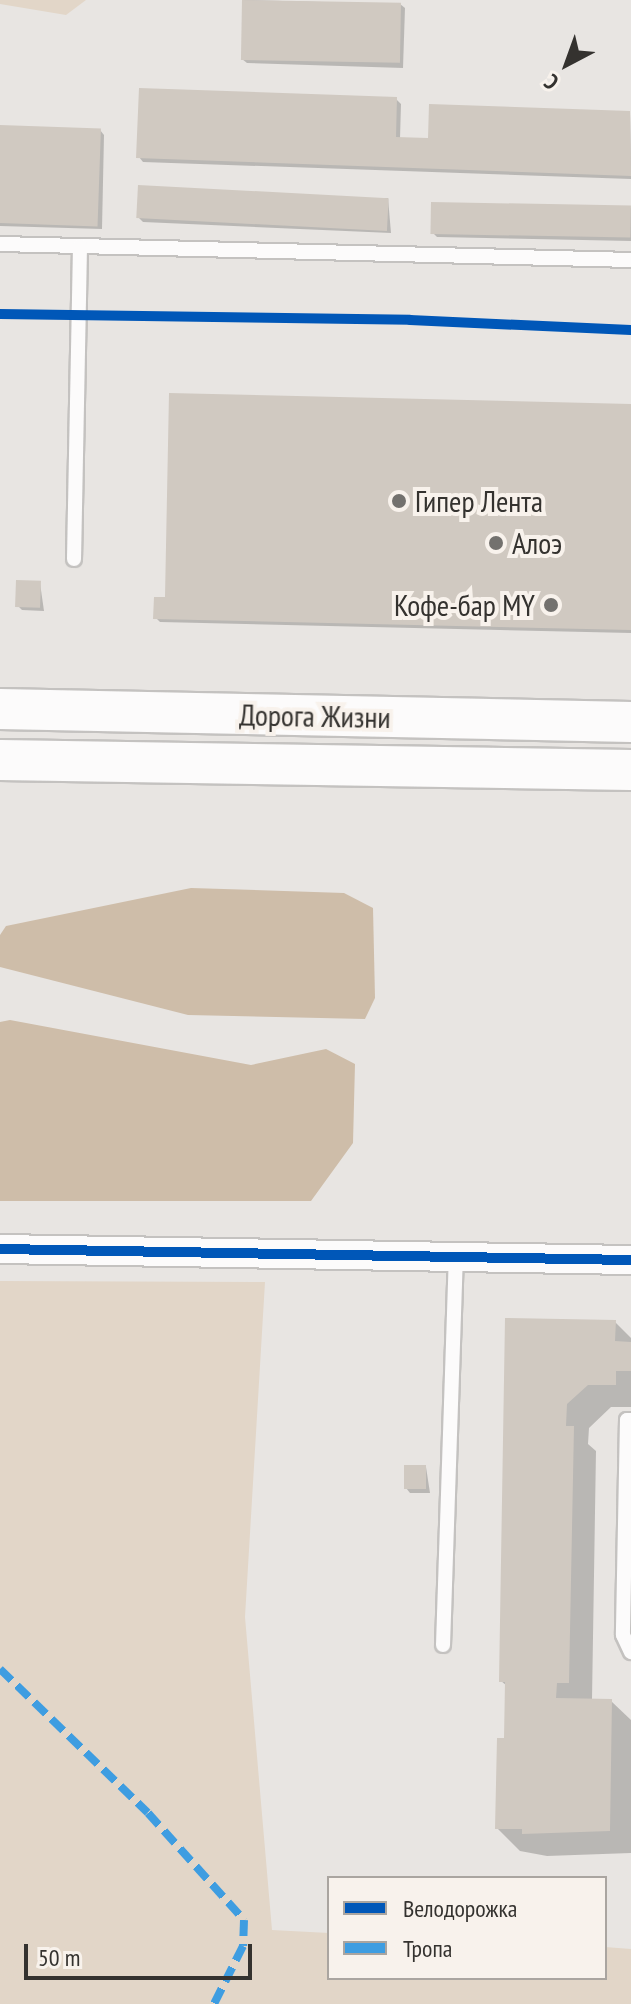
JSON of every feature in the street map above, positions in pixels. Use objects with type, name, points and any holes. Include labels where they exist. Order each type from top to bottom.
[{"type":"main road","name":"Дорога Жизни","points":[[0,709],[631,722]]},
{"type":"main road","name":"Дорога Жизни","points":[[0,760],[631,770]]},
{"type":"street","points":[[0,1249],[631,1260]]},
{"type":"lane","points":[[0,244],[631,260]]},
{"type":"lane","points":[[74,559],[80,246]]},
{"type":"lane","points":[[443,1645],[456,1257]]},
{"type":"lane","points":[[631,1420],[627,1420],[623,1635],[631,1652]]},
{"type":"shaded area","points":[[0,0],[86,0],[66,15],[0,4]]},
{"type":"shaded area","points":[[191,888],[344,893],[373,908],[375,998],[365,1019],[188,1015],[0,967],[0,935],[6,926]]},
{"type":"shaded area","points":[[10,1020],[251,1065],[326,1049],[355,1064],[353,1143],[311,1201],[0,1201],[0,1022]]},
{"type":"shaded area","points":[[0,1281],[265,1282],[245,1617],[272,1930],[327,1933],[327,1980],[607,1980],[607,1947],[631,1949],[631,2004],[0,2004]]},
{"type":"building","points":[[242,0],[401,3],[400,63],[241,60]]},
{"type":"building","points":[[139,88],[397,97],[396,137],[428,138],[429,104],[630,111],[631,176],[136,158]]},
{"type":"building","points":[[0,125],[101,129],[98,226],[0,223]]},
{"type":"building","points":[[138,185],[389,198],[387,231],[136,218]]},
{"type":"building","points":[[431,202],[631,205],[630,237],[430,234]]},
{"type":"building","name":"Гипер Лента","points":[[169,393],[631,404],[631,630],[153,619],[154,597],[165,597]]},
{"type":"building","points":[[16,580],[41,581],[40,608],[15,607]]},
{"type":"building","points":[[505,1318],[616,1320],[615,1341],[631,1342],[631,1371],[616,1371],[616,1385],[588,1385],[567,1404],[566,1426],[574,1426],[569,1683],[557,1683],[556,1698],[612,1699],[610,1831],[522,1834],[522,1829],[495,1829],[497,1738],[504,1738],[505,1682],[499,1682]]},
{"type":"building","points":[[404,1465],[426,1465],[426,1489],[404,1489]]},
{"type":"marked path","points":[[0,1669],[148,1813],[244,1920],[243,1946],[214,2004]]},
{"type":"cycle path","points":[[0,314],[410,320],[631,330]]},
{"type":"cycle path","points":[[0,1249],[631,1260]]},
{"type":"place","name":"Гипер Лента","points":[[399,501]]},
{"type":"place","name":"Алоэ","points":[[496,543]]},
{"type":"place","name":"Кофе-бар MY","points":[[551,605]]}]
